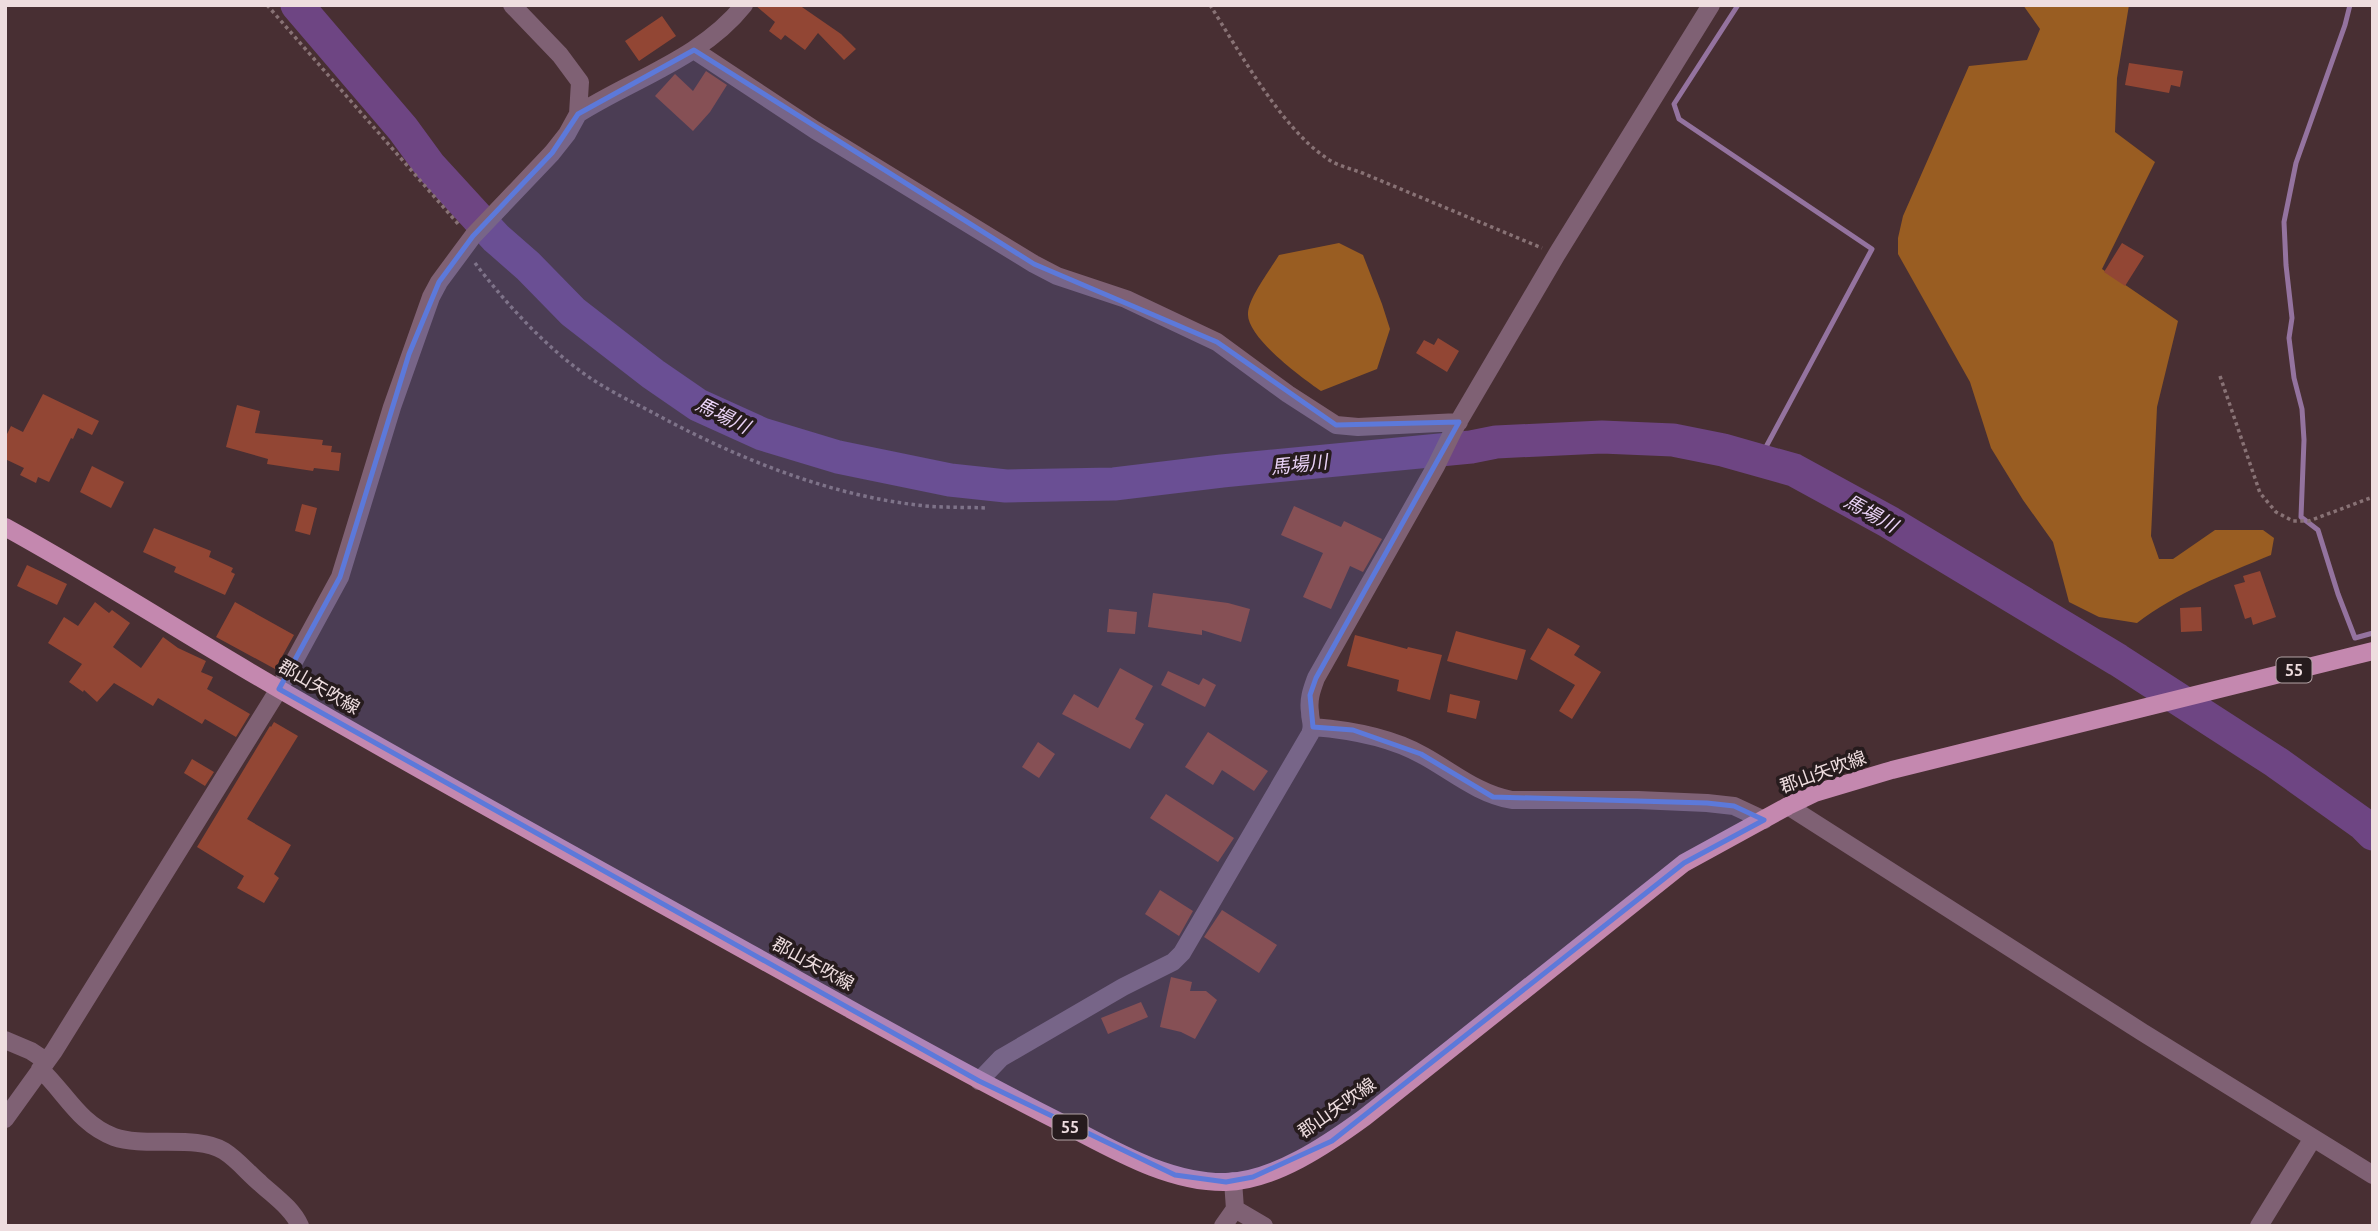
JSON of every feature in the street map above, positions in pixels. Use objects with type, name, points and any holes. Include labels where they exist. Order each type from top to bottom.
[{"type":"main road","name":"郡山矢吹線","points":[[5,527],[279,689],[979,1081],[1144,1165],[1175,1175],[1226,1182],[1253,1177],[1291,1163],[1332,1141],[1366,1117],[1684,863],[1815,793],[1892,770],[2373,651]]},
{"type":"street","points":[[5,1119],[43,1065],[279,689],[340,577],[420,326],[439,282],[469,242],[567,135],[578,114],[580,82],[560,55],[512,5]]},
{"type":"street","points":[[578,114],[694,50],[734,17],[744,5]]},
{"type":"street","points":[[979,1081],[1001,1058],[1173,961],[1182,953],[1313,727],[1310,695],[1316,678],[1456,426],[1557,254],[1711,5]]},
{"type":"street","points":[[694,50],[815,130],[1024,258],[1057,276],[1126,299],[1217,342],[1336,425],[1456,426]]},
{"type":"street","points":[[1313,727],[1353,730],[1422,754],[1493,797],[1511,800],[1707,803],[1734,806],[1763,820]]},
{"type":"street","points":[[1788,806],[2142,1032],[2373,1175]]},
{"type":"street","points":[[5,1040],[31,1051],[72,1107],[87,1121],[114,1137],[128,1140],[200,1144],[223,1150],[284,1204],[300,1226]]},
{"type":"street","points":[[2259,1226],[2313,1138]]},
{"type":"street","points":[[1223,1226],[1234,1209],[1233,1181]]},
{"type":"street","points":[[1234,1209],[1264,1226]]},
{"type":"path","points":[[267,5],[458,223],[480,269],[525,321],[578,369],[614,393],[674,425],[767,466],[852,493],[918,505],[987,508]]},
{"type":"path","points":[[1210,5],[1245,62],[1290,124],[1322,156],[1333,163],[1557,254]]},
{"type":"path","points":[[2220,376],[2260,493],[2276,512],[2293,521],[2309,520],[2373,497]]},
{"type":"highlighted area","points":[[694,50],[1034,264],[1217,342],[1336,425],[1459,422],[1316,678],[1310,695],[1313,727],[1353,730],[1421,754],[1493,797],[1707,803],[1734,806],[1764,820],[1684,863],[1332,1141],[1253,1177],[1226,1182],[1175,1175],[979,1081],[279,689],[340,577],[409,354],[439,282],[473,236],[552,153],[578,114]]},
{"type":"shaded area","points":[[2023,5],[2129,5],[2117,78],[2115,132],[2155,162],[2102,269],[2178,321],[2157,407],[2151,536],[2159,559],[2173,559],[2215,530],[2263,530],[2274,538],[2271,555],[2184,593],[2137,623],[2099,617],[2069,602],[2053,542],[1991,448],[1970,382],[1898,254],[1903,216],[1969,66],[2027,60],[2040,29]]},
{"type":"shaded area","points":[[1339,243],[1363,255],[1390,329],[1377,369],[1321,391],[1265,345],[1250,323],[1248,313],[1256,292],[1279,255]]},
{"type":"building","points":[[755,5],[799,5],[841,34],[856,49],[844,60],[818,33],[805,50],[785,35],[781,40],[769,31],[775,22]]},
{"type":"building","points":[[662,16],[676,36],[639,61],[625,41]]},
{"type":"building","points":[[2129,63],[2183,71],[2180,87],[2171,85],[2169,93],[2125,85]]},
{"type":"building","points":[[706,71],[727,85],[710,112],[693,131],[655,96],[675,74],[693,91]]},
{"type":"building","points":[[2122,243],[2144,256],[2125,286],[2104,272]]},
{"type":"building","points":[[1438,338],[1459,351],[1447,372],[1416,353],[1424,340],[1434,345]]},
{"type":"building","points":[[43,394],[99,421],[92,435],[78,428],[49,482],[38,477],[36,483],[20,475],[24,468],[5,459],[5,438],[11,426],[23,432]]},
{"type":"building","points":[[237,405],[260,411],[255,433],[323,440],[322,445],[332,446],[331,452],[341,453],[339,471],[314,468],[313,471],[267,464],[268,459],[226,447]]},
{"type":"building","points":[[92,466],[124,482],[111,508],[80,492]]},
{"type":"building","points":[[302,504],[317,508],[310,535],[295,531]]},
{"type":"building","points":[[1294,506],[1341,527],[1344,521],[1382,539],[1363,572],[1350,566],[1331,609],[1303,597],[1323,553],[1281,535]]},
{"type":"building","points":[[154,528],[211,551],[209,557],[233,568],[231,572],[235,574],[225,595],[174,572],[176,567],[143,552]]},
{"type":"building","points":[[27,565],[67,584],[57,605],[17,586]]},
{"type":"building","points":[[2260,571],[2276,617],[2253,625],[2251,617],[2245,619],[2234,585],[2245,582],[2243,576]]},
{"type":"building","points":[[1153,593],[1228,603],[1250,609],[1241,642],[1202,630],[1202,635],[1148,627]]},
{"type":"building","points":[[95,602],[109,613],[112,610],[130,623],[113,647],[141,668],[163,637],[178,648],[206,661],[201,672],[213,677],[207,689],[250,714],[236,737],[205,719],[202,724],[158,698],[153,706],[114,683],[97,702],[84,690],[83,692],[69,682],[82,664],[48,643],[64,617],[78,626]]},
{"type":"building","points":[[235,602],[294,635],[275,669],[216,637]]},
{"type":"building","points":[[2201,607],[2202,631],[2181,632],[2180,608]]},
{"type":"building","points":[[1109,609],[1137,612],[1135,634],[1107,632]]},
{"type":"building","points":[[1548,628],[1580,646],[1574,655],[1601,672],[1572,719],[1559,711],[1575,685],[1530,659]]},
{"type":"building","points":[[1456,631],[1526,650],[1517,680],[1447,661]]},
{"type":"building","points":[[1355,635],[1442,655],[1430,700],[1397,691],[1399,680],[1347,666]]},
{"type":"building","points":[[1120,668],[1153,686],[1135,719],[1144,724],[1130,749],[1062,714],[1074,694],[1098,708]]},
{"type":"building","points":[[1168,671],[1199,685],[1203,678],[1216,685],[1205,707],[1161,685]]},
{"type":"building","points":[[1450,694],[1480,701],[1476,719],[1447,712]]},
{"type":"building","points":[[274,722],[298,736],[247,819],[291,845],[274,874],[279,878],[264,903],[237,888],[244,876],[197,847]]},
{"type":"building","points":[[1208,732],[1268,771],[1254,791],[1222,770],[1213,785],[1185,767]]},
{"type":"building","points":[[1038,742],[1055,754],[1039,778],[1022,767]]},
{"type":"building","points":[[192,759],[214,772],[205,786],[184,773]]},
{"type":"building","points":[[1166,794],[1234,838],[1218,862],[1150,818]]},
{"type":"building","points":[[1160,890],[1193,911],[1179,936],[1145,914]]},
{"type":"building","points":[[1222,910],[1277,945],[1259,973],[1204,937]]},
{"type":"building","points":[[1171,977],[1192,982],[1190,991],[1206,991],[1217,1000],[1195,1039],[1160,1027]]},
{"type":"building","points":[[1141,1002],[1148,1017],[1108,1034],[1101,1018]]},
{"type":"waterway","name":"馬場川","points":[[297,5],[403,129],[430,166],[496,238],[573,312],[698,405],[762,434],[838,457],[950,480],[1006,486],[1114,484],[1471,447],[1496,442],[1602,437],[1673,440],[1723,450],[1794,470],[1889,522],[2118,660],[2276,762],[2373,834]]},
{"type":"waterway","points":[[1738,5],[1674,104],[1679,119],[1872,249],[1759,460]]},
{"type":"waterway","points":[[2350,5],[2296,163],[2284,222],[2292,318],[2289,338],[2294,378],[2302,409],[2304,440],[2301,517],[2318,530],[2355,638],[2373,633]]}]
